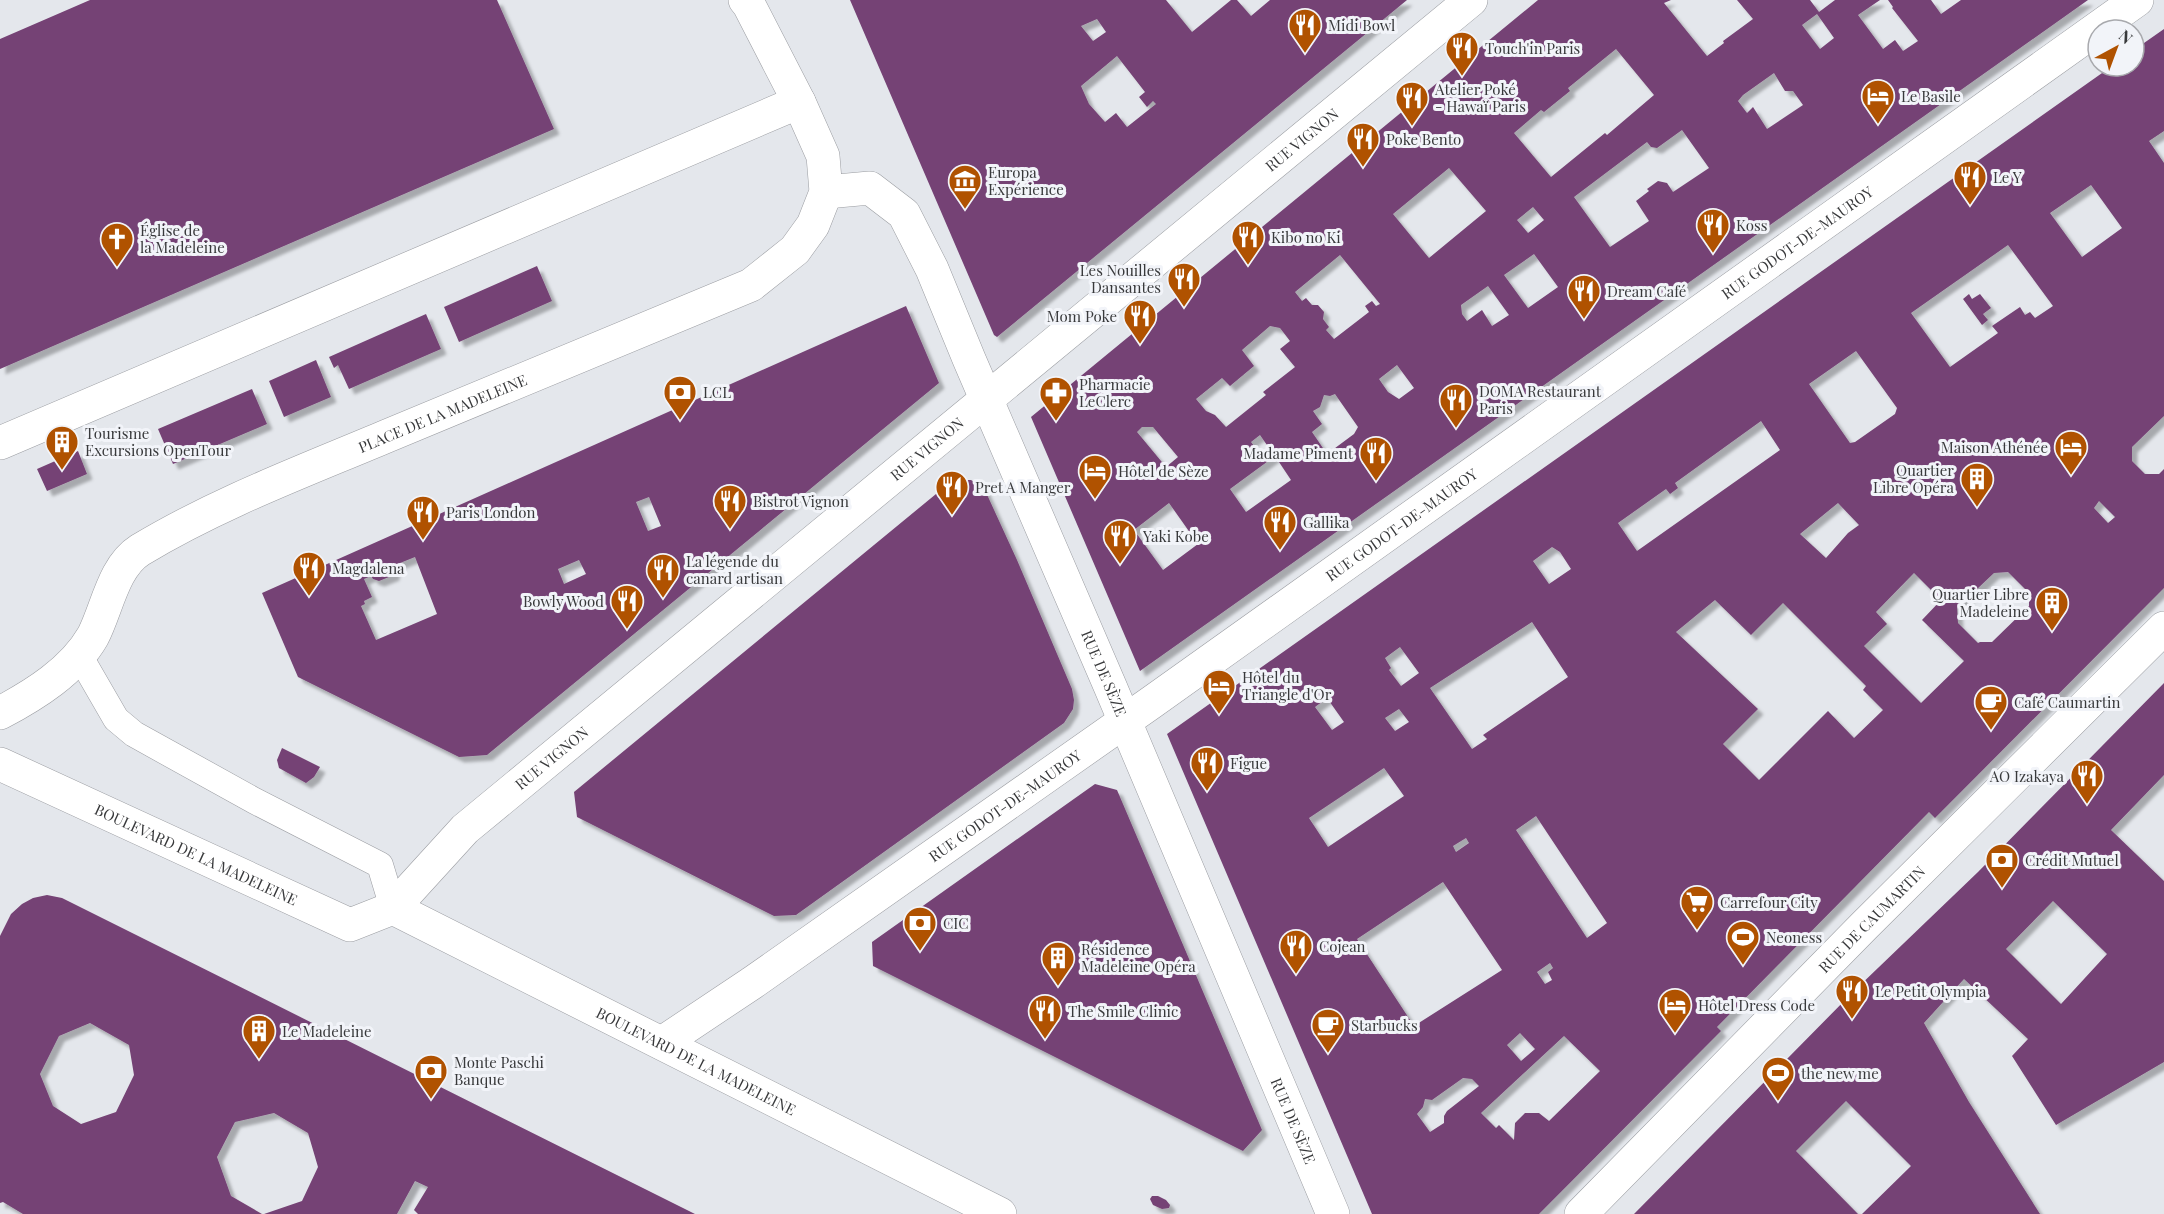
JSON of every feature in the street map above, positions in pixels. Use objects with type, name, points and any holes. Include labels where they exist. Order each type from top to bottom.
[{"type":"street","name":"RUE VIGNON","points":[[393,908],[465,829],[1471,0]]},
{"type":"street","name":"RUE GODOT-DE-MAUROY","points":[[662,1043],[753,983],[1124,721],[2137,0]]},
{"type":"street","name":"PLACE DE LA MADELEINE","points":[[0,713],[45,687],[79,655],[92,636],[118,574],[137,552],[201,516],[751,285],[795,250],[813,225],[826,192],[822,156],[799,102],[749,2]]},
{"type":"street","points":[[0,443],[799,102]]},
{"type":"street","name":"RUE DE SÈZE","points":[[826,192],[870,188],[904,214],[932,269],[1333,1214]]},
{"type":"street","name":"RUE DE CAUMARTIN","points":[[1581,1214],[1864,926],[2164,628]]},
{"type":"street","name":"BOULEVARD DE LA MADELEINE","points":[[0,764],[350,925],[393,908],[1000,1214]]},
{"type":"lane","points":[[79,655],[116,719],[125,727],[243,794],[380,865],[393,908]]},
{"type":"building","name":"Église de la Madeleine","points":[[90,0],[497,0],[554,129],[0,369],[0,39]]},
{"type":"building","points":[[850,0],[1166,0],[1192,32],[1231,0],[1237,0],[1251,16],[1270,0],[1407,0],[997,337],[994,335]],"holes":[[[1097,19],[1106,32],[1093,41],[1081,26]],[[1117,56],[1145,92],[1139,97],[1147,107],[1153,101],[1156,104],[1127,127],[1116,113],[1105,122],[1089,104],[1081,86]]]},
{"type":"building","points":[[1538,0],[1671,0],[1664,3],[1707,56],[1753,19],[1737,0],[1810,0],[1819,12],[1835,0],[1880,0],[1858,15],[1883,49],[1895,40],[1903,51],[1918,41],[1888,0],[1931,0],[1941,14],[1961,0],[2088,0],[1140,671],[1031,417]],"holes":[[[1817,14],[1834,38],[1820,49],[1802,25]],[[1616,49],[1654,95],[1607,135],[1605,133],[1551,177],[1514,133],[1541,110],[1544,112],[1570,91],[1568,88]],[[1774,73],[1785,91],[1793,91],[1803,105],[1767,129],[1753,107],[1747,113],[1738,101]],[[1682,130],[1709,168],[1673,192],[1667,183],[1658,181],[1647,189],[1649,191],[1636,201],[1649,221],[1610,247],[1574,197],[1647,142],[1651,147],[1657,148]],[[1449,168],[1486,211],[1429,258],[1393,214]],[[1533,207],[1544,220],[1528,233],[1517,220]],[[1534,254],[1558,287],[1528,308],[1504,275]],[[1340,255],[1380,304],[1376,306],[1372,301],[1365,306],[1369,312],[1334,339],[1326,330],[1329,327],[1323,319],[1324,312],[1318,305],[1312,305],[1306,298],[1302,301],[1295,292]],[[1488,286],[1509,315],[1492,326],[1482,310],[1467,321],[1462,314],[1461,305]],[[1270,326],[1280,328],[1290,341],[1280,349],[1295,367],[1263,392],[1266,395],[1226,427],[1215,415],[1206,411],[1196,399],[1222,378],[1230,386],[1254,366],[1242,350]],[[1397,365],[1414,388],[1399,399],[1388,392],[1379,379]],[[1335,394],[1358,427],[1354,434],[1327,454],[1312,432],[1322,424],[1313,411],[1320,407],[1324,395]],[[1142,427],[1153,427],[1178,457],[1166,467],[1137,432]],[[1260,435],[1269,448],[1261,455],[1251,442]],[[1275,456],[1291,480],[1246,512],[1230,489]],[[1169,503],[1198,544],[1163,570],[1134,530]]]},
{"type":"building","points":[[2164,29],[2164,131],[2149,141],[2164,163],[2164,416],[2132,447],[2132,461],[2145,474],[2159,474],[2164,469],[2164,588],[1935,818],[1929,812],[1717,1027],[1721,1031],[1539,1214],[1372,1214],[1167,734],[2095,78],[2146,78],[2146,42]],"holes":[[[2091,185],[2122,228],[2082,257],[2050,213]],[[2008,245],[2053,306],[2035,318],[2030,312],[2025,315],[2020,307],[1992,326],[1998,333],[1950,367],[1911,313]],[[1856,351],[1897,408],[1895,414],[1855,442],[1850,443],[1809,384]],[[1761,421],[1780,450],[1637,551],[1618,523],[1666,489],[1670,494],[1678,488],[1675,483]],[[2099,501],[2115,517],[2108,523],[2094,508]],[[1838,503],[1859,525],[1848,533],[1826,558],[1800,534]],[[1552,547],[1560,552],[1571,569],[1549,584],[1533,561]],[[2008,572],[2029,593],[2029,606],[1992,642],[1978,643],[1958,623],[1957,608],[1994,573]],[[1914,573],[1941,600],[1922,620],[1964,661],[1921,703],[1864,646],[1887,624],[1876,612]],[[1715,600],[1751,635],[1783,603],[1866,686],[1863,690],[1883,710],[1854,738],[1828,711],[1759,780],[1723,744],[1758,709],[1676,632]],[[1532,622],[1568,677],[1483,735],[1487,739],[1472,749],[1430,688]],[[1400,647],[1419,673],[1401,686],[1389,670],[1391,668],[1385,658]],[[1327,698],[1344,722],[1332,730],[1315,707]],[[1399,709],[1409,722],[1395,731],[1385,718]],[[1384,768],[1404,796],[1328,847],[1309,818]],[[1536,816],[1607,923],[1587,938],[1516,830]],[[1466,838],[1469,843],[1456,852],[1453,846]],[[1443,882],[1502,970],[1414,1026],[1357,939]],[[1550,963],[1553,968],[1548,972],[1552,980],[1545,984],[1537,972]],[[1520,1033],[1535,1049],[1521,1061],[1507,1045]],[[1564,1036],[1600,1071],[1549,1121],[1539,1113],[1525,1113],[1515,1123],[1514,1140],[1499,1125],[1496,1128],[1481,1113]],[[1463,1078],[1472,1079],[1479,1086],[1447,1111],[1444,1123],[1430,1132],[1417,1114],[1423,1107],[1425,1099],[1432,1100]]]},
{"type":"building","points":[[537,266],[552,301],[459,342],[444,307]]},
{"type":"building","points":[[1969,294],[1972,299],[1980,294],[1991,308],[1983,314],[1988,320],[1982,325],[1963,299]]},
{"type":"building","points":[[906,306],[939,383],[487,755],[459,757],[298,677],[262,593]],"holes":[[[649,497],[661,526],[648,531],[636,502]],[[415,557],[437,614],[376,640],[361,606],[365,604],[364,601],[372,597],[364,579],[371,576],[379,581],[394,575],[395,565]],[[579,560],[586,574],[564,584],[558,569]]]},
{"type":"building","points":[[426,314],[441,349],[349,389],[338,365],[334,368],[329,357]]},
{"type":"building","points":[[316,360],[331,397],[284,417],[269,381]]},
{"type":"building","points":[[252,389],[267,424],[173,464],[158,429]]},
{"type":"building","name":"Tourisme Excursions OpenTour","points":[[78,451],[87,474],[47,491],[37,469]]},
{"type":"building","points":[[959,480],[971,480],[984,488],[1017,560],[1072,689],[1073,709],[1064,723],[796,915],[774,916],[577,817],[574,792],[936,494],[943,492],[949,484]]},
{"type":"building","points":[[2164,683],[2164,775],[2111,830],[2164,881],[2164,1062],[2056,1125],[2012,1056],[2028,1039],[1964,979],[1924,1023],[1969,1102],[2040,1214],[1862,1214],[1911,1166],[1846,1101],[1796,1151],[1858,1214],[1634,1214],[1854,991],[1978,872]],"holes":[[[2053,901],[2107,954],[2061,1004],[2006,949]]]},
{"type":"building","points":[[282,748],[320,767],[314,777],[306,783],[279,768],[277,760]]},
{"type":"building","name":"Résidence Madeleine Opéra","points":[[1095,784],[1117,790],[1262,1130],[1243,1151],[873,966],[872,942]]},
{"type":"building","name":"Le Madeleine","points":[[47,895],[62,898],[695,1214],[418,1214],[414,1210],[428,1187],[415,1181],[397,1214],[264,1214],[302,1201],[318,1167],[308,1133],[274,1113],[235,1122],[217,1157],[231,1196],[262,1214],[23,1214],[3,1202],[0,1203],[0,936],[11,914],[33,898]],"holes":[[[90,1023],[129,1045],[134,1075],[116,1112],[81,1124],[53,1106],[40,1074],[59,1036]]]},
{"type":"building","points":[[1152,1196],[1166,1200],[1170,1205],[1169,1208],[1162,1209],[1153,1205],[1150,1199]]},
{"type":"place","name":"Midi Bowl","points":[[1305,54]]},
{"type":"place","name":"Touch'in Paris","points":[[1462,77]]},
{"type":"place","name":"Le Basile","points":[[1878,125]]},
{"type":"place","name":"Atelier Poké - Hawaï Paris","points":[[1412,127]]},
{"type":"place","name":"Poke Bento","points":[[1363,168]]},
{"type":"place","name":"Le Y","points":[[1970,206]]},
{"type":"place","name":"Europa Expérience","points":[[965,210]]},
{"type":"place","name":"Koss","points":[[1713,254]]},
{"type":"place","name":"Kibo no Ki","points":[[1248,266]]},
{"type":"place","name":"Église de la Madeleine","points":[[117,268]]},
{"type":"place","name":"Les Nouilles Dansantes","points":[[1184,308]]},
{"type":"place","name":"Dream Café","points":[[1584,320]]},
{"type":"place","name":"Mom Poke","points":[[1140,345]]},
{"type":"place","name":"LCL","points":[[680,421]]},
{"type":"place","name":"Pharmacie LeClerc","points":[[1056,422]]},
{"type":"place","name":"DOMA Restaurant Paris","points":[[1456,429]]},
{"type":"place","name":"Tourisme Excursions OpenTour","points":[[62,471]]},
{"type":"place","name":"Maison Athénée","points":[[2071,476]]},
{"type":"place","name":"Madame Piment","points":[[1376,482]]},
{"type":"place","name":"Hôtel de Sèze","points":[[1095,500]]},
{"type":"place","name":"Quartier Libre Opéra","points":[[1977,508]]},
{"type":"place","name":"Pret A Manger","points":[[952,516]]},
{"type":"place","name":"Bistrot Vignon","points":[[730,530]]},
{"type":"place","name":"Paris London","points":[[423,541]]},
{"type":"place","name":"Gallika","points":[[1280,551]]},
{"type":"place","name":"Yaki Kobe","points":[[1120,565]]},
{"type":"place","name":"Magdalena","points":[[309,597]]},
{"type":"place","name":"La légende du canard artisan","points":[[663,599]]},
{"type":"place","name":"Bowly Wood","points":[[627,630]]},
{"type":"place","name":"Quartier Libre Madeleine","points":[[2052,632]]},
{"type":"place","name":"Hôtel du Triangle d'Or","points":[[1219,715]]},
{"type":"place","name":"Café Caumartin","points":[[1991,731]]},
{"type":"place","name":"Figue","points":[[1207,792]]},
{"type":"place","name":"AO Izakaya","points":[[2087,805]]},
{"type":"place","name":"Crédit Mutuel","points":[[2002,889]]},
{"type":"place","name":"Carrefour City","points":[[1697,931]]},
{"type":"place","name":"CIC","points":[[920,952]]},
{"type":"place","name":"Neoness","points":[[1743,966]]},
{"type":"place","name":"Cojean","points":[[1296,975]]},
{"type":"place","name":"Résidence Madeleine Opéra","points":[[1058,987]]},
{"type":"place","name":"Le Petit Olympia","points":[[1852,1020]]},
{"type":"place","name":"Hôtel Dress Code","points":[[1675,1034]]},
{"type":"place","name":"The Smile Clinic","points":[[1045,1040]]},
{"type":"place","name":"Starbucks","points":[[1328,1054]]},
{"type":"place","name":"Le Madeleine","points":[[259,1060]]},
{"type":"place","name":"Monte Paschi Banque","points":[[431,1100]]},
{"type":"place","name":"the new me","points":[[1778,1102]]}]
